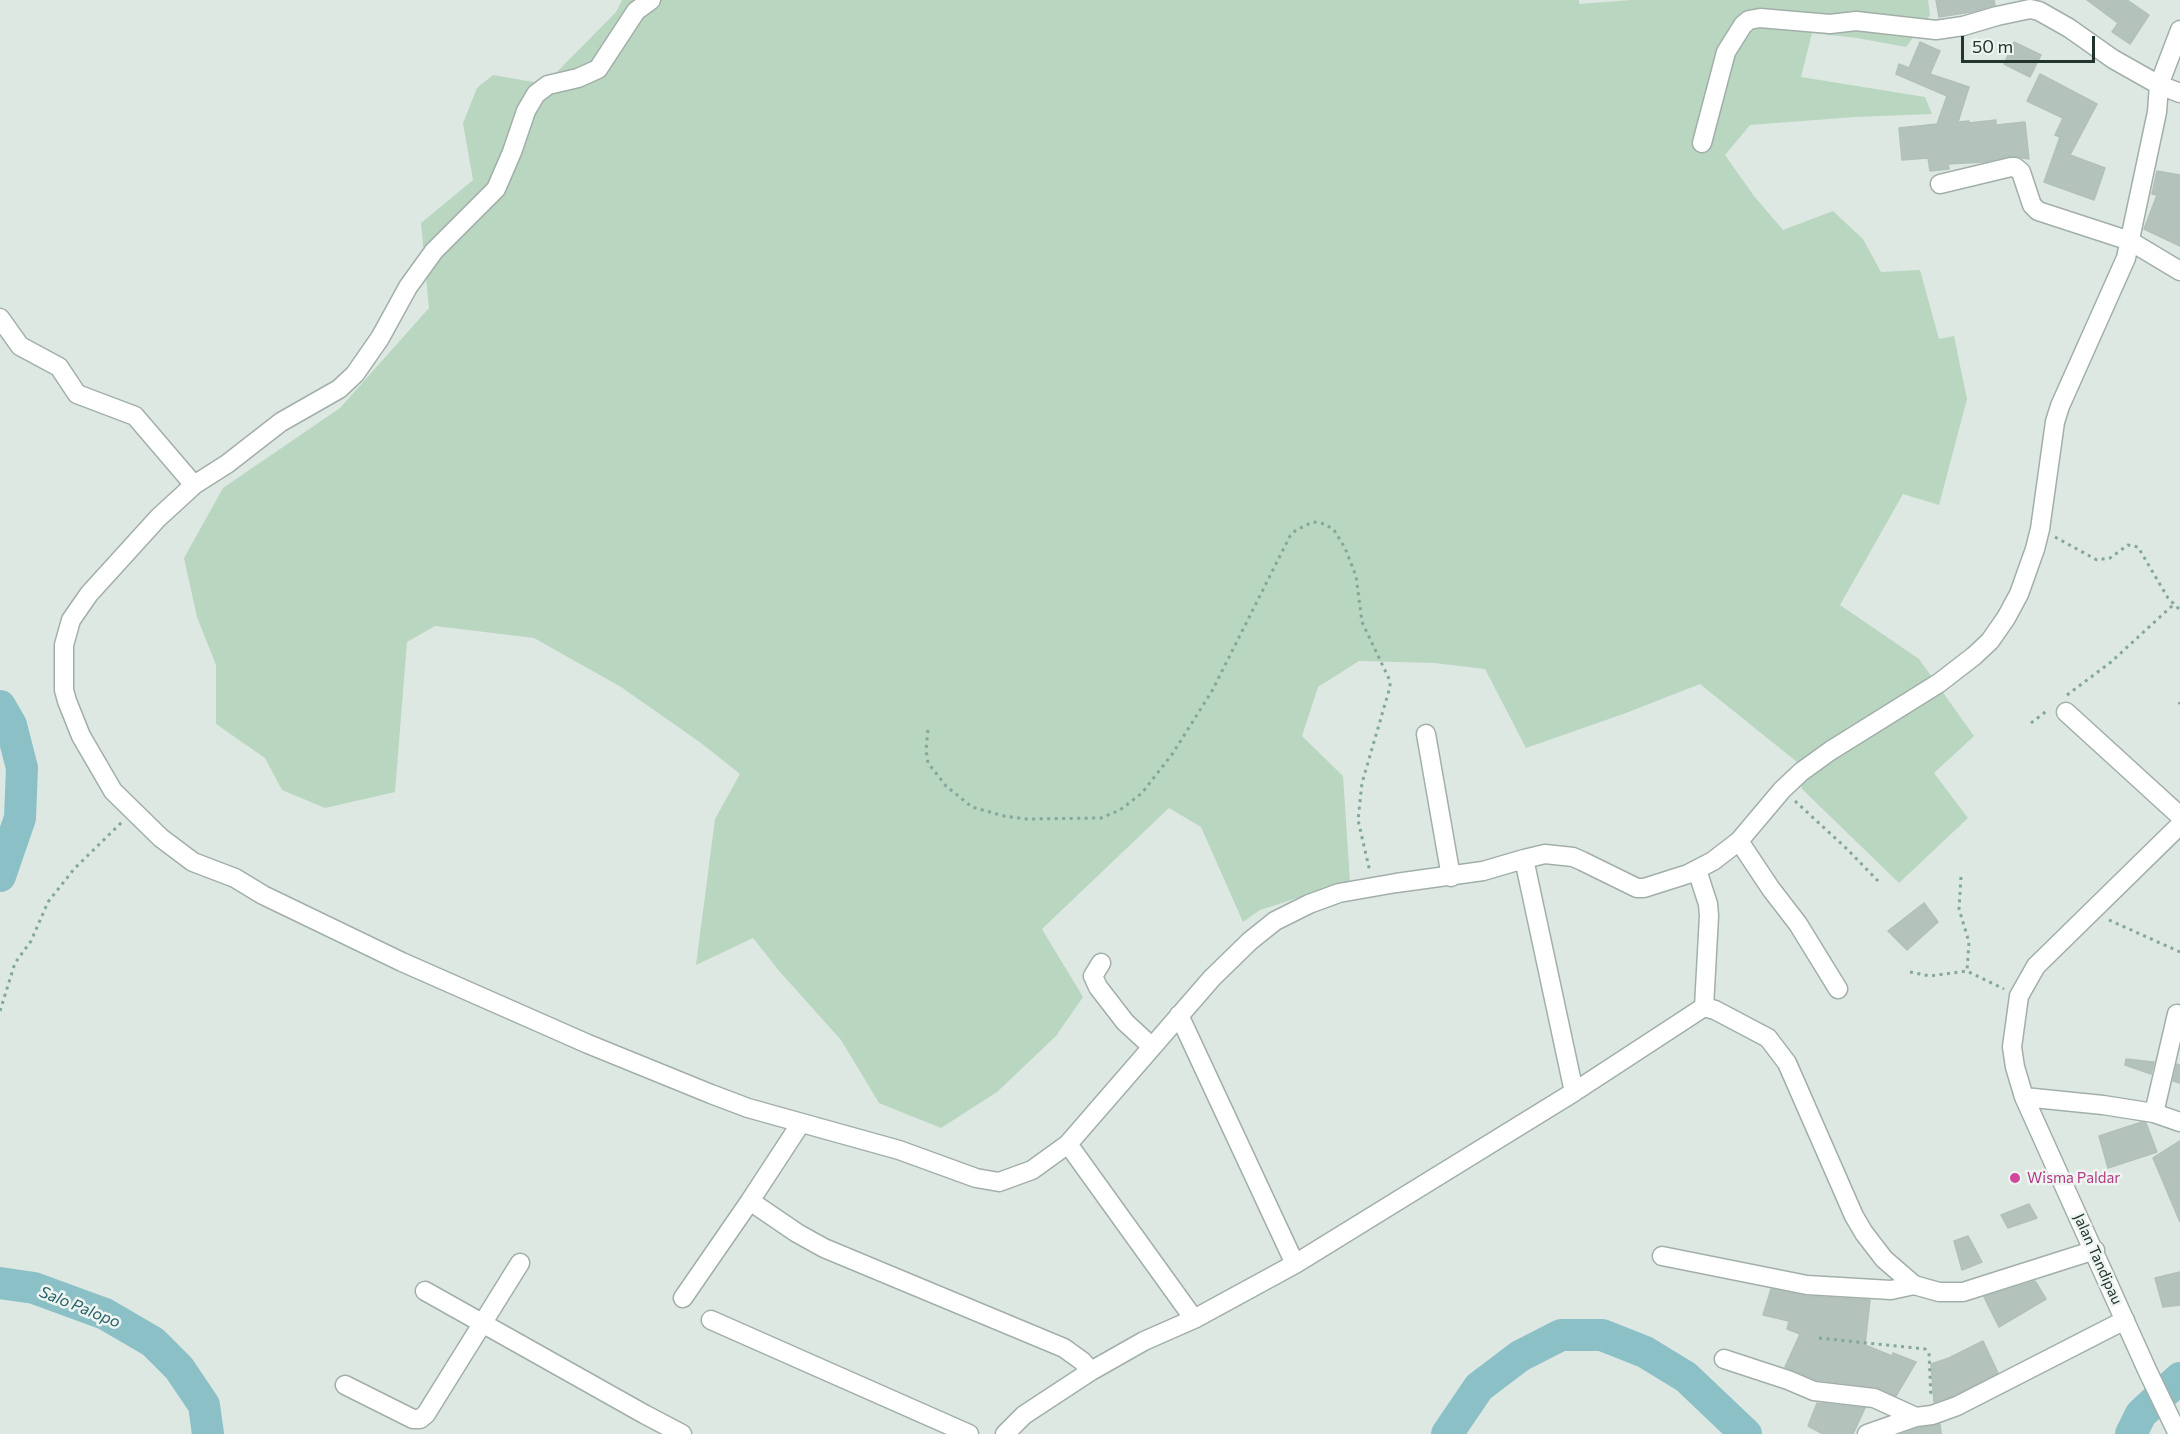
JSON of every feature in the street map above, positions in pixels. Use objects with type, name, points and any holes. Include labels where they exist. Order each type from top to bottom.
[{"type":"street","points":[[651,0],[636,11],[598,69],[578,78],[548,85],[536,94],[526,111],[496,189],[459,225],[427,261],[408,287],[380,338],[355,374],[339,389],[281,422],[227,464],[194,485],[158,518],[89,594],[71,620],[64,645],[64,690],[81,736],[108,784],[161,838],[193,862],[235,878],[262,895],[402,962],[588,1044],[711,1094],[748,1108],[899,1150],[976,1179],[999,1182],[1032,1170],[1068,1144],[1179,1015],[1242,948],[1275,921],[1325,898],[1373,886],[1451,877],[1545,854],[1573,857],[1631,886],[1640,888],[1697,870],[1739,841],[1782,790],[1801,772],[1830,751],[1939,683],[1974,656],[1989,641],[2006,618],[2019,594],[2035,549],[2040,529],[2051,444],[2058,414],[2126,258],[2157,112],[2159,85],[2180,30]]},
{"type":"street","points":[[1702,143],[1726,52],[1743,25],[1749,20],[1760,18],[1830,24],[1856,21],[1936,30],[1964,26],[2030,9],[2053,17],[2113,58],[2159,85],[2180,93]]},
{"type":"street","points":[[1940,184],[2015,167],[2021,172],[2032,205],[2038,211],[2130,241],[2180,271]]},
{"type":"street","points":[[0,318],[20,346],[59,368],[77,394],[135,416],[194,485]]},
{"type":"street","points":[[2060,706],[2180,816]]},
{"type":"street","points":[[1426,734],[1451,877]]},
{"type":"street","name":"Jalan Tandipau","points":[[2177,1431],[2024,1097],[2012,1047],[2019,996],[2036,966],[2180,825]]},
{"type":"street","points":[[1739,841],[1798,924],[1838,990]]},
{"type":"street","points":[[1524,859],[1574,1092]]},
{"type":"street","points":[[1697,870],[1708,904],[1709,916],[1704,1007]]},
{"type":"street","points":[[1101,963],[1093,976],[1098,987],[1125,1022],[1151,1046]]},
{"type":"street","points":[[1005,1434],[1024,1416],[1091,1371],[1144,1341],[1194,1320],[1295,1264],[1574,1092],[1704,1007],[1715,1010],[1768,1038],[1787,1064],[1854,1216],[1864,1233],[1891,1266],[1914,1285],[1939,1292],[1963,1292],[2095,1250]]},
{"type":"street","points":[[2154,1113],[2177,1014]]},
{"type":"street","points":[[1179,1015],[1295,1264]]},
{"type":"street","points":[[2024,1097],[2154,1113],[2180,1122]]},
{"type":"street","points":[[683,1298],[801,1123]]},
{"type":"street","points":[[1068,1144],[1194,1320]]},
{"type":"street","points":[[750,1201],[797,1233],[824,1248],[1064,1348],[1074,1354],[1091,1371]]},
{"type":"street","points":[[1662,1256],[1808,1285],[1891,1290],[1914,1285]]},
{"type":"street","points":[[345,1385],[413,1419],[420,1419],[426,1414],[520,1263]]},
{"type":"street","points":[[425,1291],[682,1434]]},
{"type":"street","points":[[711,1320],[969,1434]]},
{"type":"street","points":[[1867,1434],[1957,1406],[2125,1320]]},
{"type":"street","points":[[1724,1359],[1814,1391],[1874,1398],[1924,1416]]},
{"type":"path","points":[[928,730],[926,750],[928,763],[946,786],[972,807],[1004,816],[1027,819],[1101,818],[1120,810],[1142,793],[1173,753],[1212,691],[1290,536],[1313,522],[1325,524],[1334,530],[1346,548],[1356,576],[1362,622],[1390,681],[1362,783],[1358,820],[1373,886]]},
{"type":"path","points":[[2040,529],[2097,560],[2110,558],[2128,545],[2138,547],[2173,605],[2180,610]]},
{"type":"path","points":[[2031,723],[2060,706],[2173,605]]},
{"type":"path","points":[[1782,790],[1878,881]]},
{"type":"path","points":[[0,1011],[15,963],[30,941],[48,902],[74,869],[134,811]]},
{"type":"path","points":[[1961,877],[1959,909],[1969,942],[1967,971]]},
{"type":"path","points":[[2091,912],[2180,952]]},
{"type":"path","points":[[1910,972],[1930,976],[1967,971],[2019,996]]},
{"type":"path","points":[[1819,1338],[1927,1350],[1924,1416]]},
{"type":"green space","points":[[622,0],[1579,0],[1579,4],[1631,0],[1928,0],[1930,15],[1906,47],[1812,33],[1801,77],[1925,97],[1932,114],[1750,125],[1725,155],[1754,196],[1783,230],[1833,211],[1863,239],[1881,272],[1920,270],[1939,339],[1954,336],[1967,399],[1939,505],[1903,494],[1840,605],[1919,659],[1974,736],[1934,773],[1968,818],[1899,883],[1802,789],[1797,762],[1700,684],[1526,748],[1485,669],[1434,663],[1359,661],[1318,687],[1302,736],[1343,776],[1350,881],[1260,910],[1243,922],[1201,827],[1169,808],[1042,929],[1083,997],[1056,1036],[997,1092],[941,1128],[879,1103],[841,1040],[753,938],[696,965],[715,819],[740,774],[701,743],[621,687],[534,638],[435,626],[407,642],[395,792],[325,808],[282,790],[265,758],[216,724],[216,665],[197,617],[184,558],[223,488],[340,408],[429,308],[421,223],[473,180],[463,123],[477,88],[493,75],[545,84],[616,12]]},
{"type":"building","points":[[1936,0],[1994,0],[1995,5],[1971,12],[1939,17]]},
{"type":"building","points":[[2087,0],[2127,0],[2149,15],[2130,44],[2112,32],[2118,23]]},
{"type":"building","points":[[1920,42],[1940,51],[1930,74],[1969,87],[1958,122],[1996,120],[1996,125],[2025,122],[2029,159],[2009,156],[1984,162],[1948,164],[1949,169],[1930,171],[1928,158],[1902,160],[1899,128],[1937,124],[1947,96],[1896,74],[1899,64],[1909,68]]},
{"type":"building","points":[[2014,42],[2041,55],[2030,77],[2004,64]]},
{"type":"building","points":[[2040,74],[2097,104],[2070,155],[2105,168],[2094,200],[2044,182],[2060,137],[2055,135],[2063,118],[2027,101]]},
{"type":"building","points":[[2157,171],[2180,175],[2180,246],[2144,229],[2157,195],[2152,194]]},
{"type":"building","points":[[1924,903],[1938,922],[1907,950],[1888,931]]},
{"type":"building","points":[[2126,1059],[2154,1062],[2151,1074],[2125,1065]]},
{"type":"building","points":[[2177,1064],[2180,1065],[2180,1083],[2173,1081]]},
{"type":"building","points":[[2142,1122],[2146,1123],[2157,1152],[2108,1168],[2099,1136]]},
{"type":"building","points":[[2180,1141],[2180,1222],[2153,1158]]},
{"type":"building","points":[[2029,1204],[2037,1218],[2008,1228],[2001,1215]]},
{"type":"building","points":[[1968,1236],[1982,1262],[1962,1270],[1954,1241]]},
{"type":"building","points":[[2180,1272],[2180,1305],[2163,1307],[2155,1278]]},
{"type":"building","points":[[2035,1281],[2046,1299],[1999,1327],[1984,1297]]},
{"type":"building","points":[[1771,1289],[1806,1296],[1870,1300],[1865,1345],[1892,1356],[1893,1353],[1916,1362],[1896,1396],[1876,1387],[1817,1380],[1785,1367],[1800,1334],[1787,1329],[1789,1321],[1763,1315]]},
{"type":"building","points":[[1983,1341],[1998,1373],[1953,1396],[1934,1402],[1931,1364]]},
{"type":"building","points":[[1817,1403],[1865,1408],[1853,1434],[1823,1434],[1808,1426]]},
{"type":"building","points":[[1940,1424],[1941,1434],[1901,1434],[1919,1428]]},
{"type":"waterway","name":"Salo Palopo","points":[[0,706],[11,725],[22,768],[20,818],[0,876]]},
{"type":"waterway","name":"Salo Palopo","points":[[0,1283],[34,1288],[105,1314],[153,1342],[179,1368],[204,1405],[208,1434]]},
{"type":"waterway","name":"Salo Palopo","points":[[1447,1434],[1479,1387],[1520,1356],[1561,1335],[1602,1335],[1645,1352],[1686,1377],[1746,1434]]},
{"type":"waterway","name":"Salo Palopo","points":[[2131,1434],[2141,1414],[2180,1378]]},
{"type":"place","name":"Wisma Paldar","points":[[2015,1178]]}]
